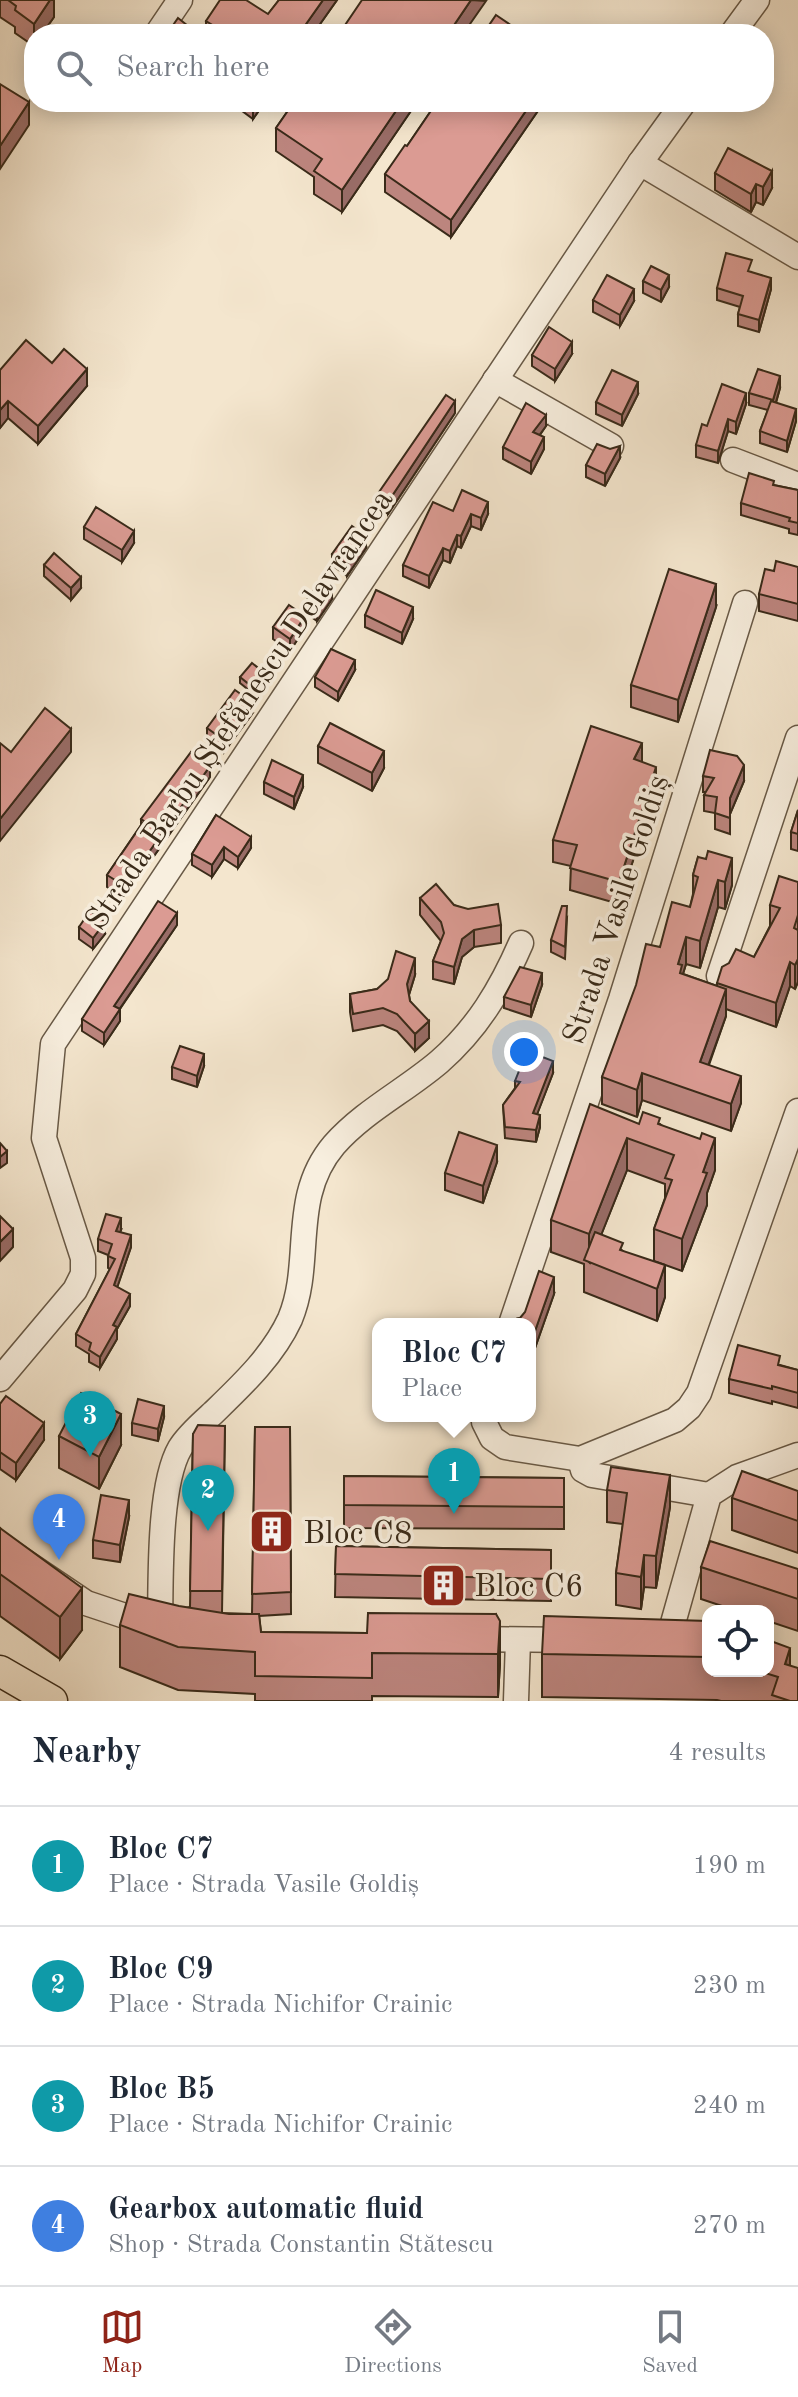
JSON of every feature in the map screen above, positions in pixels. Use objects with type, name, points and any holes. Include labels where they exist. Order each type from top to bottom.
[{"type":"main road","points":[[0,1671],[52,1701]]},
{"type":"street","points":[[164,24],[180,0]]},
{"type":"street","points":[[739,24],[757,0]]},
{"type":"street","name":"Strada Barbu Ștefănescu Delavrancea","points":[[0,1379],[75,1290],[83,1274],[83,1258],[44,1138],[53,1044],[677,112]]},
{"type":"street","points":[[640,163],[798,257]]},
{"type":"street","points":[[495,380],[611,446]]},
{"type":"street","points":[[733,460],[798,485]]},
{"type":"street","name":"Strada Vasile Goldiș","points":[[513,1318],[621,999],[745,603]]},
{"type":"street","points":[[719,976],[798,738]]},
{"type":"street","points":[[160,1628],[169,1473],[180,1447],[247,1380],[271,1350],[290,1318],[298,1290],[304,1215],[314,1179],[333,1146],[374,1108],[438,1063],[475,1026],[505,981],[521,943]]},
{"type":"street","points":[[484,1422],[492,1438],[505,1447],[580,1459],[675,1420],[689,1408],[699,1393],[798,1111]]},
{"type":"street","points":[[580,1459],[583,1470],[592,1475],[709,1495],[737,1477],[798,1455]]},
{"type":"street","points":[[737,1477],[768,1487]]},
{"type":"street","points":[[638,1641],[676,1642],[709,1495]]},
{"type":"street","points":[[0,1545],[86,1603],[160,1628],[190,1633]]},
{"type":"street","points":[[448,1639],[593,1640]]},
{"type":"street","points":[[516,1701],[518,1640]]},
{"type":"building","points":[[8,0],[50,0],[34,24],[15,10],[16,6]]},
{"type":"building","points":[[220,0],[246,0],[268,14],[279,0],[323,0],[306,24],[211,24],[206,21]]},
{"type":"building","points":[[362,0],[471,0],[455,24],[346,24]]},
{"type":"building","points":[[496,15],[509,24],[490,24]]},
{"type":"building","points":[[0,84],[24,99],[24,110],[0,146]]},
{"type":"building","points":[[287,112],[395,112],[342,190],[314,171],[322,159],[276,128]]},
{"type":"building","points":[[430,112],[525,112],[451,220],[385,174]]},
{"type":"building","points":[[728,148],[772,171],[763,187],[756,184],[751,194],[715,173]]},
{"type":"building","points":[[726,253],[752,260],[748,271],[771,278],[759,320],[738,314],[743,296],[717,288]]},
{"type":"building","points":[[651,266],[669,275],[661,290],[643,281]]},
{"type":"building","points":[[607,275],[634,289],[620,315],[593,300]]},
{"type":"building","points":[[549,327],[572,342],[555,369],[532,355]]},
{"type":"building","points":[[26,340],[52,363],[64,349],[87,369],[38,426],[8,401],[0,410],[0,370]]},
{"type":"building","points":[[758,369],[780,376],[773,400],[749,393]]},
{"type":"building","points":[[612,370],[638,382],[622,415],[596,402]]},
{"type":"building","points":[[722,384],[746,393],[736,422],[728,419],[718,451],[696,445],[702,424],[707,426]]},
{"type":"building","points":[[446,395],[455,401],[388,502],[377,495]]},
{"type":"building","points":[[771,401],[796,409],[787,441],[760,431]]},
{"type":"building","points":[[526,403],[546,415],[533,432],[544,437],[531,462],[503,447]]},
{"type":"building","points":[[597,444],[610,449],[620,446],[605,474],[586,465]]},
{"type":"building","points":[[749,473],[774,481],[773,485],[798,490],[798,523],[741,503]]},
{"type":"building","points":[[462,490],[488,502],[481,518],[471,514],[450,551],[443,548],[429,576],[403,565],[433,502],[453,511]]},
{"type":"building","points":[[96,507],[134,531],[122,550],[84,527]]},
{"type":"building","points":[[352,526],[366,536],[347,564],[332,554]]},
{"type":"building","points":[[54,553],[81,577],[71,588],[44,565]]},
{"type":"building","points":[[776,561],[798,567],[798,604],[759,594],[765,569],[774,571]]},
{"type":"building","points":[[669,569],[716,584],[678,700],[631,685]]},
{"type":"building","points":[[321,580],[332,587],[317,609],[306,601]]},
{"type":"building","points":[[376,590],[413,607],[402,633],[365,615]]},
{"type":"building","points":[[289,605],[305,616],[290,639],[273,627]]},
{"type":"building","points":[[331,649],[355,660],[338,692],[315,677]]},
{"type":"building","points":[[252,663],[262,671],[250,685],[240,677]]},
{"type":"building","points":[[235,690],[252,702],[224,740],[207,728]]},
{"type":"building","points":[[45,708],[71,729],[0,819],[0,743],[11,752]]},
{"type":"building","points":[[330,723],[384,751],[372,773],[318,746]]},
{"type":"building","points":[[591,726],[642,743],[634,759],[656,767],[619,882],[570,868],[577,845],[553,840]]},
{"type":"building","points":[[710,750],[737,756],[744,765],[730,798],[730,818],[715,813],[717,797],[704,795],[714,778],[703,776]]},
{"type":"building","points":[[191,752],[210,766],[123,885],[107,875],[144,821],[141,819]]},
{"type":"building","points":[[272,760],[303,775],[294,797],[264,782]]},
{"type":"building","points":[[798,810],[798,834],[791,832]]},
{"type":"building","points":[[216,815],[251,837],[238,857],[224,847],[212,865],[192,854]]},
{"type":"building","points":[[708,851],[732,858],[725,882],[718,880],[700,941],[686,937],[678,964],[682,965],[680,973],[726,989],[700,1062],[741,1076],[731,1104],[642,1073],[637,1090],[602,1077],[636,985],[646,944],[660,947],[672,902],[690,907],[698,877],[693,875],[698,857],[706,859]]},
{"type":"building","points":[[779,876],[798,882],[798,915],[794,928],[798,930],[798,959],[795,965],[790,962],[776,1003],[717,983],[722,967],[729,963],[736,949],[754,957],[780,908],[770,905]]},
{"type":"building","points":[[436,884],[454,905],[468,909],[498,904],[501,925],[474,930],[462,939],[454,967],[433,961],[444,933],[441,922],[420,898]]},
{"type":"building","points":[[158,901],[177,913],[114,1006],[120,1009],[104,1033],[82,1019]]},
{"type":"building","points":[[562,906],[567,906],[565,947],[551,940]]},
{"type":"building","points":[[90,911],[105,922],[93,938],[79,927]]},
{"type":"building","points":[[396,951],[415,958],[407,984],[410,1001],[429,1021],[415,1034],[397,1014],[383,1008],[353,1014],[350,994],[377,989],[388,979]]},
{"type":"building","points":[[520,967],[542,973],[531,1005],[504,997]]},
{"type":"building","points":[[180,1046],[204,1054],[197,1076],[172,1067]]},
{"type":"building","points":[[527,1051],[553,1061],[533,1113],[540,1115],[536,1130],[505,1127],[503,1105],[520,1082],[515,1081]]},
{"type":"building","points":[[590,1104],[639,1124],[643,1112],[660,1118],[658,1124],[700,1139],[702,1133],[715,1138],[703,1172],[707,1173],[682,1239],[654,1229],[672,1180],[665,1178],[674,1155],[627,1138],[589,1234],[551,1220]]},
{"type":"building","points":[[459,1132],[497,1145],[483,1186],[445,1173]]},
{"type":"building","points":[[0,1143],[7,1151],[0,1157]]},
{"type":"building","points":[[106,1214],[121,1218],[116,1231],[131,1235],[114,1285],[130,1294],[113,1325],[117,1327],[100,1357],[89,1350],[91,1343],[76,1334],[115,1259],[108,1256],[112,1244],[98,1239]]},
{"type":"building","points":[[0,1216],[13,1229],[0,1242]]},
{"type":"building","points":[[595,1232],[623,1243],[620,1250],[665,1265],[657,1289],[584,1260]]},
{"type":"building","points":[[539,1271],[554,1277],[536,1328],[536,1318],[520,1318]]},
{"type":"building","points":[[738,1345],[780,1356],[778,1365],[798,1370],[798,1393],[729,1379]]},
{"type":"building","points":[[81,1393],[121,1414],[99,1457],[59,1436]]},
{"type":"building","points":[[6,1396],[44,1423],[16,1463],[0,1452],[0,1404]]},
{"type":"building","points":[[138,1399],[164,1406],[158,1429],[132,1423]]},
{"type":"building","points":[[198,1425],[225,1426],[222,1591],[190,1591],[193,1434]]},
{"type":"building","name":"Bloc C8","points":[[255,1427],[290,1427],[291,1592],[252,1594]]},
{"type":"building","points":[[611,1467],[670,1475],[656,1556],[644,1555],[641,1577],[616,1573],[627,1493],[607,1490]]},
{"type":"building","points":[[742,1471],[798,1491],[798,1521],[732,1498]]},
{"type":"building","points":[[344,1476],[564,1478],[564,1507],[344,1505]]},
{"type":"building","points":[[101,1495],[129,1500],[120,1545],[93,1540]]},
{"type":"building","points":[[0,1528],[82,1588],[60,1617],[0,1574]]},
{"type":"building","points":[[710,1541],[798,1569],[798,1599],[701,1567]]},
{"type":"building","points":[[336,1546],[551,1550],[551,1579],[335,1574]]},
{"type":"building","points":[[129,1594],[229,1614],[259,1614],[261,1632],[367,1633],[368,1613],[496,1614],[500,1621],[498,1654],[372,1653],[372,1678],[255,1676],[255,1652],[178,1647],[120,1625]]},
{"type":"building","points":[[544,1616],[702,1621],[702,1657],[542,1654]]},
{"type":"building","points":[[774,1642],[790,1648],[785,1664],[798,1668],[798,1701],[772,1695],[778,1677],[774,1676]]},
{"type":"place","name":"Bloc B5","points":[[90,1457]]},
{"type":"place","name":"Bloc C7","points":[[454,1514]]},
{"type":"place","name":"Bloc C9","points":[[208,1531]]},
{"type":"place","name":"Bloc C8","points":[[272,1532]]},
{"type":"place","name":"Gearbox automatic fluid","points":[[59,1560]]},
{"type":"place","name":"Bloc C6","points":[[443,1585]]}]
